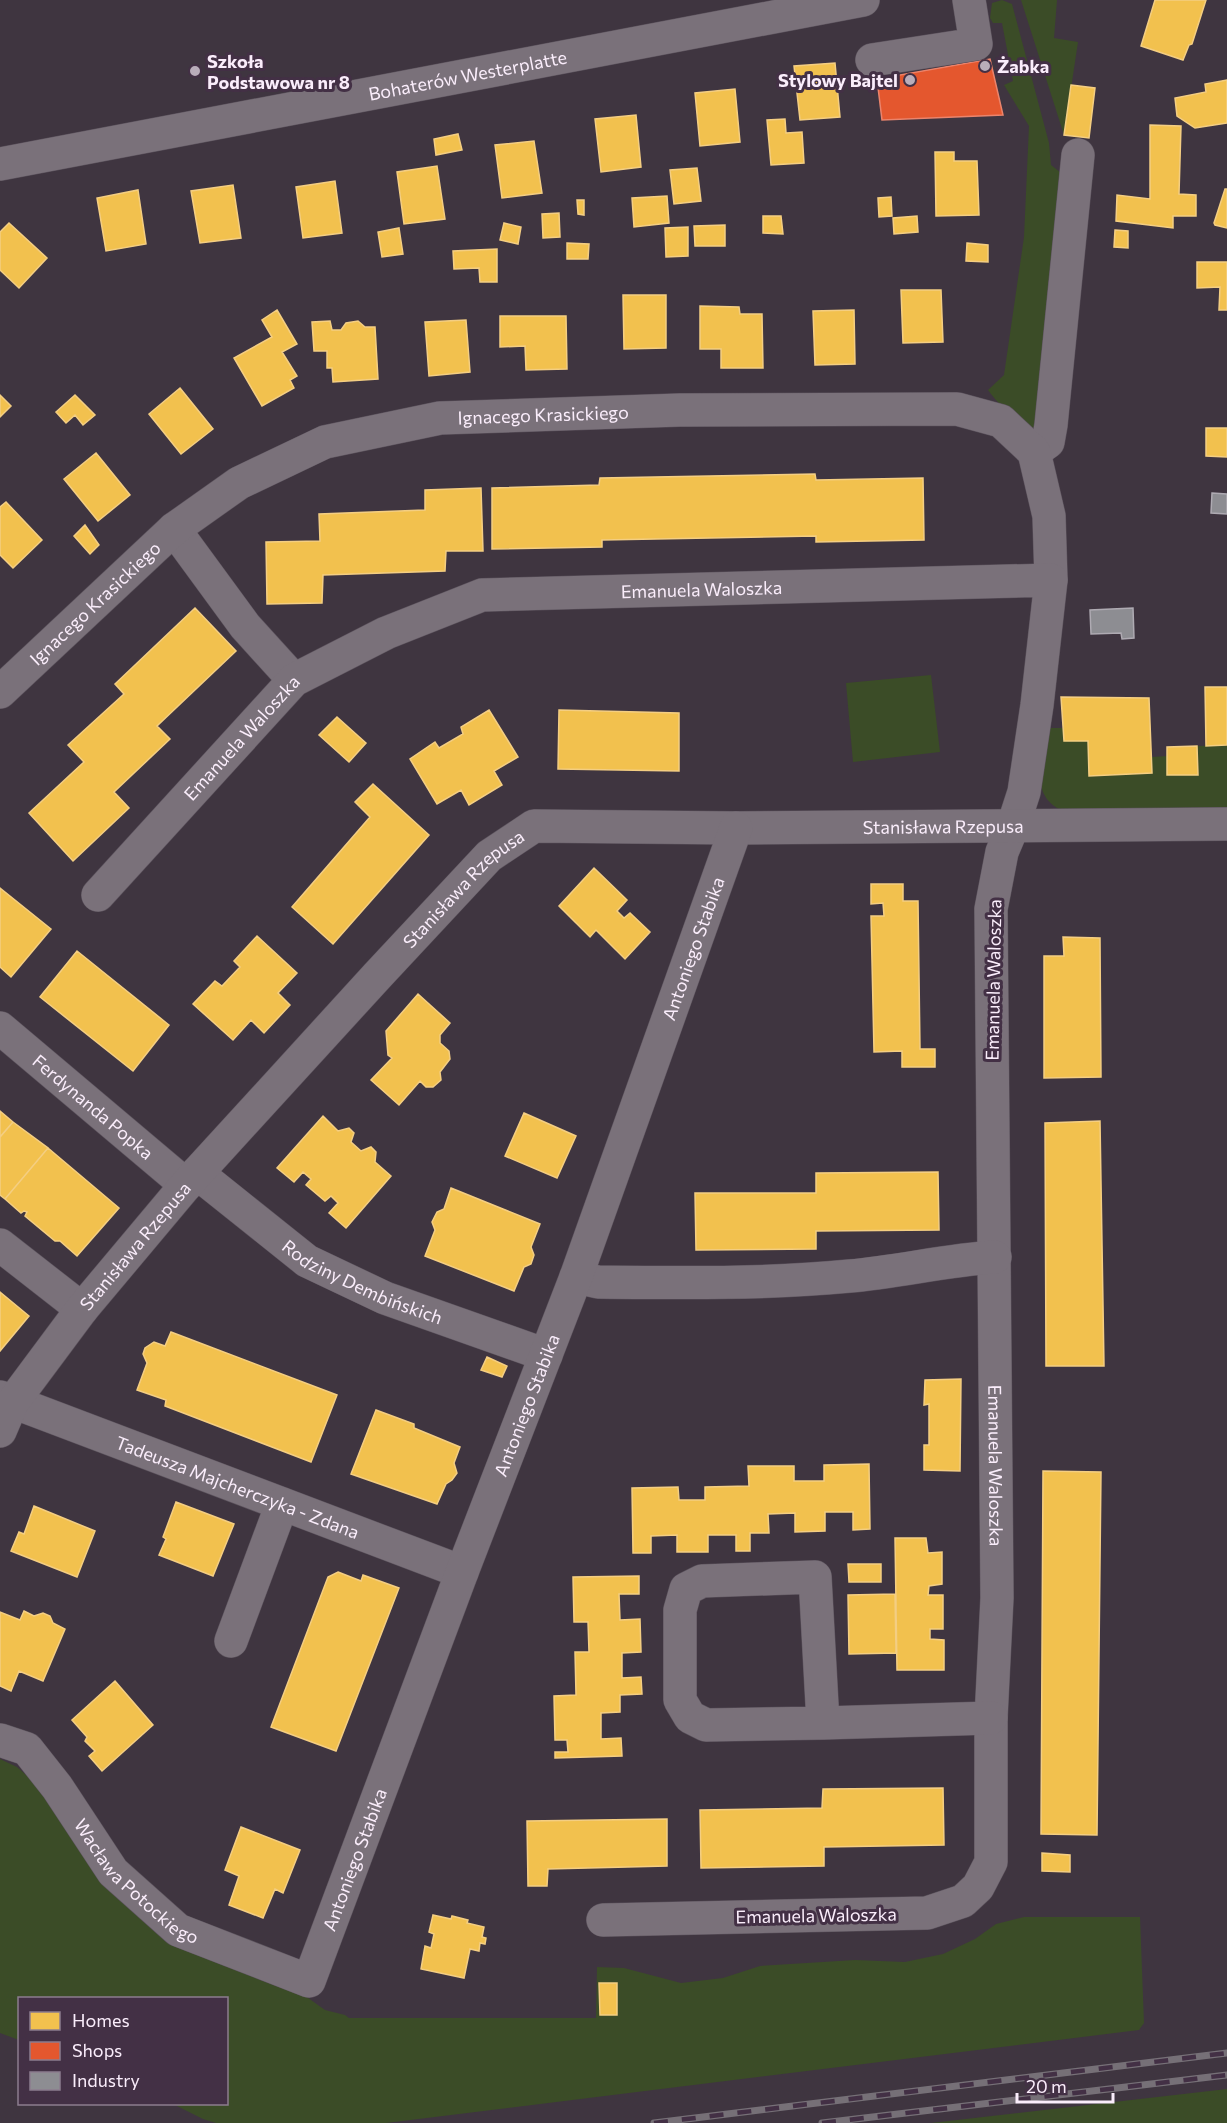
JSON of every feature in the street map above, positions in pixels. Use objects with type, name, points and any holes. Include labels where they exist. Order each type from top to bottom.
[{"type":"street","name":"Bohaterów Westerplatte","points":[[0,165],[863,0]]},
{"type":"street","points":[[872,60],[976,44],[969,0]]},
{"type":"street","points":[[1051,580],[1049,516],[1034,452],[1048,442],[1051,425],[1078,155]]},
{"type":"street","name":"Ignacego Krasickiego","points":[[0,692],[174,529],[239,483],[325,442],[440,417],[680,410],[957,409],[1001,421],[1034,452]]},
{"type":"street","points":[[174,529],[245,627],[294,680]]},
{"type":"street","name":"Emanuela Waloszka","points":[[98,895],[294,680],[386,633],[482,595],[1051,580],[1024,792],[1002,852],[991,909],[997,1598],[991,1718],[991,1862],[978,1887],[963,1901],[927,1913],[603,1920]]},
{"type":"street","name":"Stanisława Rzepusa","points":[[4,1410],[82,1309],[192,1179],[489,856],[534,826],[736,828],[1227,824]]},
{"type":"street","name":"Antoniego Stabika","points":[[309,1981],[462,1572],[576,1277],[736,828]]},
{"type":"street","name":"Ferdynanda Popka","points":[[0,1028],[192,1179]]},
{"type":"street","name":"Rodziny Dembińskich","points":[[192,1179],[307,1261],[385,1298],[546,1355]]},
{"type":"street","points":[[0,1245],[82,1309]]},
{"type":"street","points":[[576,1277],[598,1282],[741,1284],[852,1276],[961,1259],[995,1257]]},
{"type":"street","name":"Tadeusza Majcherczyka - Zdana","points":[[4,1410],[282,1504],[462,1572]]},
{"type":"street","points":[[231,1641],[282,1504]]},
{"type":"street","points":[[823,1723],[815,1577],[702,1581],[686,1589],[680,1610],[680,1700],[690,1717],[706,1725],[823,1723],[991,1718]]},
{"type":"street","name":"Wacława Potockiego","points":[[0,1740],[27,1749],[57,1787],[113,1872],[178,1930],[309,1981]]},
{"type":"green space","points":[[1002,0],[1012,4],[1049,143],[1051,165],[1060,172],[1035,429],[1009,412],[988,390],[1004,375],[1024,237],[1029,126],[1004,85],[1013,81],[1002,23],[993,23],[990,18],[992,3]]},
{"type":"green space","points":[[1021,0],[1057,0],[1054,38],[1078,42],[1064,135]]},
{"type":"green space","points":[[931,675],[940,752],[853,762],[846,683]]},
{"type":"green space","points":[[1050,728],[1063,728],[1064,741],[1088,741],[1089,776],[1152,773],[1152,757],[1167,756],[1167,775],[1197,775],[1197,746],[1227,745],[1227,808],[1061,810],[1044,794],[1041,784],[1040,774]]},
{"type":"green space","points":[[0,1759],[17,1767],[33,1781],[227,1963],[260,1980],[304,1995],[325,2010],[349,2018],[596,2018],[597,1967],[624,1968],[681,1983],[723,1978],[760,1966],[855,1960],[905,1962],[943,1954],[975,1939],[996,1924],[1024,1917],[1140,1917],[1144,2023],[1139,2030],[386,2123],[216,2123],[175,2105],[228,2105],[228,1997],[18,1997],[18,2040],[0,2033]]},
{"type":"green space","points":[[1227,2089],[1227,2123],[931,2123]]},
{"type":"building: Homes","points":[[1155,0],[1206,0],[1192,44],[1189,45],[1183,60],[1141,46]]},
{"type":"building: Homes","points":[[835,63],[840,117],[800,120],[794,66]]},
{"type":"building: Homes","points":[[1227,80],[1227,123],[1195,128],[1177,116],[1175,98],[1206,92],[1205,84]]},
{"type":"building: Homes","points":[[1071,85],[1095,88],[1089,138],[1064,135]]},
{"type":"building: Homes","points":[[735,89],[740,142],[700,146],[695,93]]},
{"type":"building: Homes","points":[[636,115],[641,167],[601,172],[595,119]]},
{"type":"building: Homes","points":[[785,119],[786,133],[802,132],[804,163],[771,165],[767,120]]},
{"type":"building: Homes","points":[[1150,125],[1181,126],[1179,194],[1196,195],[1196,216],[1173,216],[1173,228],[1116,221],[1117,195],[1150,199]]},
{"type":"building: Homes","points":[[458,134],[462,150],[436,155],[434,139]]},
{"type":"building: Homes","points":[[534,141],[542,193],[502,198],[495,145]]},
{"type":"building: Homes","points":[[935,152],[954,152],[954,161],[977,161],[979,215],[936,216]]},
{"type":"building: Homes","points":[[437,166],[445,219],[404,224],[397,172]]},
{"type":"building: Homes","points":[[697,168],[701,201],[674,204],[670,170]]},
{"type":"building: Homes","points":[[335,181],[342,233],[303,238],[296,187]]},
{"type":"building: Homes","points":[[233,185],[241,238],[200,243],[191,191]]},
{"type":"building: Homes","points":[[1225,189],[1227,189],[1227,228],[1214,223]]},
{"type":"building: Homes","points":[[138,190],[146,244],[106,251],[97,198]]},
{"type":"building: Homes","points":[[667,196],[669,223],[634,227],[632,198]]},
{"type":"building: Homes","points":[[891,197],[892,216],[879,217],[878,198]]},
{"type":"building: Homes","points":[[577,200],[584,200],[584,215],[578,214]]},
{"type":"building: Homes","points":[[559,213],[560,237],[543,238],[542,214]]},
{"type":"building: Homes","points":[[763,216],[781,216],[783,234],[763,233]]},
{"type":"building: Homes","points":[[917,216],[918,232],[894,234],[893,218]]},
{"type":"building: Homes","points":[[9,223],[47,258],[19,288],[0,270],[0,232]]},
{"type":"building: Homes","points":[[504,223],[521,227],[518,244],[500,240]]},
{"type":"building: Homes","points":[[725,225],[725,246],[695,246],[694,226]]},
{"type":"building: Homes","points":[[688,227],[688,256],[666,257],[665,228]]},
{"type":"building: Homes","points":[[399,228],[403,254],[382,257],[378,232]]},
{"type":"building: Homes","points":[[1115,230],[1128,231],[1128,248],[1114,247]]},
{"type":"building: Homes","points":[[567,243],[589,244],[588,259],[567,259]]},
{"type":"building: Homes","points":[[967,243],[988,245],[988,262],[966,261]]},
{"type":"building: Homes","points":[[497,249],[497,282],[480,282],[479,268],[454,269],[453,251]]},
{"type":"building: Homes","points":[[1197,262],[1227,262],[1227,310],[1219,310],[1220,287],[1197,288]]},
{"type":"building: Homes","points":[[901,290],[941,290],[943,342],[903,343]]},
{"type":"building: Homes","points":[[623,295],[666,295],[666,348],[624,349]]},
{"type":"building: Homes","points":[[700,306],[739,307],[740,314],[762,314],[763,368],[721,368],[721,349],[700,349]]},
{"type":"building: Homes","points":[[277,310],[297,344],[282,352],[297,376],[290,380],[294,388],[262,406],[234,358],[272,337],[262,320]]},
{"type":"building: Homes","points":[[854,310],[855,364],[815,365],[813,311]]},
{"type":"building: Homes","points":[[500,316],[566,316],[567,369],[526,370],[525,346],[500,347]]},
{"type":"building: Homes","points":[[466,320],[470,372],[429,376],[425,322]]},
{"type":"building: Homes","points":[[330,321],[332,330],[341,330],[346,323],[358,321],[365,327],[375,327],[378,379],[333,382],[332,368],[327,368],[327,351],[314,351],[312,322]]},
{"type":"building: Homes","points":[[180,388],[213,429],[181,454],[149,414]]},
{"type":"building: Homes","points":[[0,395],[11,406],[0,417]]},
{"type":"building: Homes","points":[[75,395],[95,415],[83,425],[75,415],[66,423],[56,412]]},
{"type":"building: Homes","points":[[1206,428],[1227,428],[1227,457],[1206,456]]},
{"type":"building: Homes","points":[[96,453],[130,495],[98,521],[64,479]]},
{"type":"building: Homes","points":[[815,474],[816,480],[923,478],[924,540],[816,542],[816,536],[602,540],[602,547],[492,549],[492,488],[599,485],[600,478]]},
{"type":"building: Homes","points":[[481,488],[483,551],[446,551],[445,571],[323,575],[322,603],[267,604],[266,542],[320,541],[319,514],[425,510],[425,490]]},
{"type":"building: Homes","points":[[6,502],[42,540],[13,568],[0,555],[0,507]]},
{"type":"building: Homes","points":[[85,525],[99,545],[90,554],[74,536]]},
{"type":"building: Homes","points":[[195,608],[236,651],[157,726],[170,739],[114,792],[129,808],[73,861],[29,813],[84,762],[68,745],[124,694],[115,684]]},
{"type":"building: Homes","points":[[1205,687],[1227,687],[1227,745],[1206,746]]},
{"type":"building: Homes","points":[[1061,697],[1149,698],[1152,773],[1089,776],[1088,741],[1064,741]]},
{"type":"building: Homes","points":[[489,710],[518,757],[494,771],[502,785],[469,805],[461,790],[437,804],[410,759],[435,742],[439,748],[463,734],[461,727]]},
{"type":"building: Homes","points":[[559,710],[679,713],[679,771],[558,769]]},
{"type":"building: Homes","points":[[337,717],[366,743],[349,762],[319,735]]},
{"type":"building: Homes","points":[[1197,746],[1198,775],[1167,775],[1167,747]]},
{"type":"building: Homes","points":[[373,784],[429,835],[333,944],[292,907],[370,817],[355,802]]},
{"type":"building: Homes","points":[[594,868],[627,900],[617,911],[624,918],[630,913],[650,932],[625,959],[596,930],[590,937],[559,906]]},
{"type":"building: Homes","points":[[871,884],[903,884],[903,901],[918,901],[920,1049],[935,1049],[935,1067],[902,1067],[902,1051],[874,1052],[871,916],[884,916],[883,903],[871,904]]},
{"type":"building: Homes","points":[[0,888],[51,929],[11,977],[0,967]]},
{"type":"building: Homes","points":[[257,936],[297,973],[278,993],[290,1005],[264,1033],[251,1020],[233,1040],[193,1004],[215,981],[222,986],[240,967],[234,961]]},
{"type":"building: Homes","points":[[1063,937],[1100,938],[1101,1077],[1044,1078],[1044,956],[1064,956]]},
{"type":"building: Homes","points":[[77,951],[169,1025],[133,1071],[40,997]]},
{"type":"building: Homes","points":[[418,994],[450,1023],[440,1035],[440,1043],[449,1051],[450,1059],[440,1072],[441,1080],[433,1087],[426,1087],[420,1081],[399,1105],[371,1080],[392,1058],[388,1055],[386,1031]]},
{"type":"building: Homes","points":[[0,1111],[13,1122],[0,1137]]},
{"type":"building: Homes","points":[[524,1113],[576,1136],[557,1178],[505,1156]]},
{"type":"building: Homes","points":[[323,1116],[338,1131],[349,1128],[354,1133],[351,1142],[361,1151],[371,1147],[376,1152],[375,1162],[391,1176],[346,1228],[329,1213],[338,1203],[331,1196],[325,1201],[306,1185],[311,1179],[303,1172],[294,1182],[277,1168]]},
{"type":"building: Homes","points":[[1100,1121],[1104,1366],[1046,1366],[1045,1123]]},
{"type":"building: Homes","points":[[13,1122],[48,1148],[5,1199],[0,1195],[0,1137]]},
{"type":"building: Homes","points":[[48,1148],[119,1208],[77,1256],[25,1216],[27,1212],[21,1213],[5,1199]]},
{"type":"building: Homes","points":[[938,1172],[939,1230],[816,1231],[816,1249],[696,1250],[695,1193],[816,1193],[816,1173]]},
{"type":"building: Homes","points":[[451,1188],[540,1224],[531,1247],[534,1255],[531,1264],[524,1267],[514,1291],[425,1256],[435,1230],[432,1222],[437,1212],[444,1209]]},
{"type":"building: Homes","points":[[0,1292],[29,1316],[0,1351]]},
{"type":"building: Homes","points":[[171,1332],[337,1395],[311,1462],[165,1406],[166,1400],[137,1390],[147,1363],[143,1354],[145,1348],[154,1342],[165,1346]]},
{"type":"building: Homes","points":[[487,1357],[507,1366],[502,1377],[481,1370]]},
{"type":"building: Homes","points":[[961,1379],[960,1471],[924,1470],[924,1445],[929,1445],[929,1404],[924,1405],[925,1380]]},
{"type":"building: Homes","points":[[376,1410],[414,1424],[414,1428],[460,1447],[454,1463],[457,1473],[446,1484],[437,1504],[351,1474]]},
{"type":"building: Homes","points":[[869,1464],[870,1529],[853,1530],[853,1512],[825,1512],[825,1531],[795,1532],[795,1513],[768,1514],[769,1533],[750,1533],[750,1551],[736,1551],[736,1535],[708,1535],[708,1552],[677,1552],[677,1535],[651,1536],[651,1553],[633,1553],[632,1488],[678,1487],[679,1500],[705,1500],[705,1487],[749,1486],[748,1466],[794,1466],[794,1481],[824,1481],[824,1465]]},
{"type":"building: Homes","points":[[1043,1471],[1101,1472],[1097,1835],[1041,1834]]},
{"type":"building: Homes","points":[[176,1502],[234,1524],[213,1576],[159,1555]]},
{"type":"building: Homes","points":[[34,1506],[95,1531],[77,1577],[11,1551],[19,1532],[24,1534]]},
{"type":"building: Homes","points":[[895,1538],[926,1538],[928,1553],[942,1552],[942,1584],[929,1586],[928,1595],[943,1595],[943,1629],[930,1629],[930,1639],[944,1640],[944,1670],[897,1670]]},
{"type":"building: Homes","points":[[848,1564],[881,1564],[881,1582],[849,1582]]},
{"type":"building: Homes","points":[[338,1572],[361,1581],[363,1575],[399,1588],[336,1751],[271,1727],[328,1577]]},
{"type":"building: Homes","points":[[639,1576],[639,1594],[619,1594],[620,1620],[640,1619],[641,1652],[622,1653],[622,1678],[641,1677],[642,1694],[620,1695],[620,1712],[601,1713],[601,1739],[621,1738],[622,1756],[555,1758],[555,1752],[568,1752],[567,1740],[555,1740],[554,1696],[576,1695],[575,1652],[589,1652],[588,1622],[574,1622],[573,1577]]},
{"type":"building: Homes","points":[[895,1594],[896,1653],[849,1654],[848,1595]]},
{"type":"building: Homes","points":[[24,1611],[34,1616],[43,1613],[50,1616],[53,1623],[65,1629],[43,1681],[19,1671],[11,1691],[0,1686],[0,1612],[20,1620]]},
{"type":"building: Homes","points":[[115,1681],[153,1725],[102,1771],[89,1756],[95,1751],[85,1741],[87,1737],[72,1720]]},
{"type":"building: Homes","points":[[943,1788],[944,1845],[824,1847],[824,1866],[701,1868],[700,1810],[822,1808],[823,1789]]},
{"type":"building: Homes","points":[[667,1819],[667,1866],[548,1869],[547,1886],[528,1886],[527,1821]]},
{"type":"building: Homes","points":[[241,1827],[300,1850],[283,1893],[275,1889],[263,1918],[229,1905],[239,1876],[225,1870]]},
{"type":"building: Homes","points":[[1042,1853],[1070,1855],[1070,1872],[1042,1871]]},
{"type":"building: Homes","points":[[433,1915],[451,1919],[452,1916],[484,1927],[482,1937],[486,1938],[485,1944],[480,1943],[479,1951],[470,1949],[464,1978],[421,1969],[425,1946],[431,1948],[434,1934],[429,1932]]},
{"type":"building: Homes","points":[[599,1983],[617,1983],[617,2015],[600,2015]]},
{"type":"building: Shops","points":[[990,59],[1003,115],[882,120],[877,79]]},
{"type":"building: Industry","points":[[1212,493],[1227,494],[1227,514],[1211,513]]},
{"type":"building: Industry","points":[[1133,608],[1134,638],[1122,639],[1121,633],[1091,634],[1090,610]]},
{"type":"railway","points":[[654,2123],[1227,2053]]},
{"type":"railway","points":[[822,2123],[1227,2075]]},
{"type":"place","name":"Żabka","points":[[985,66]]},
{"type":"place","name":"Szkoła Podstawowa nr 8","points":[[195,71]]},
{"type":"place","name":"Stylowy Bajtel","points":[[910,80]]}]
